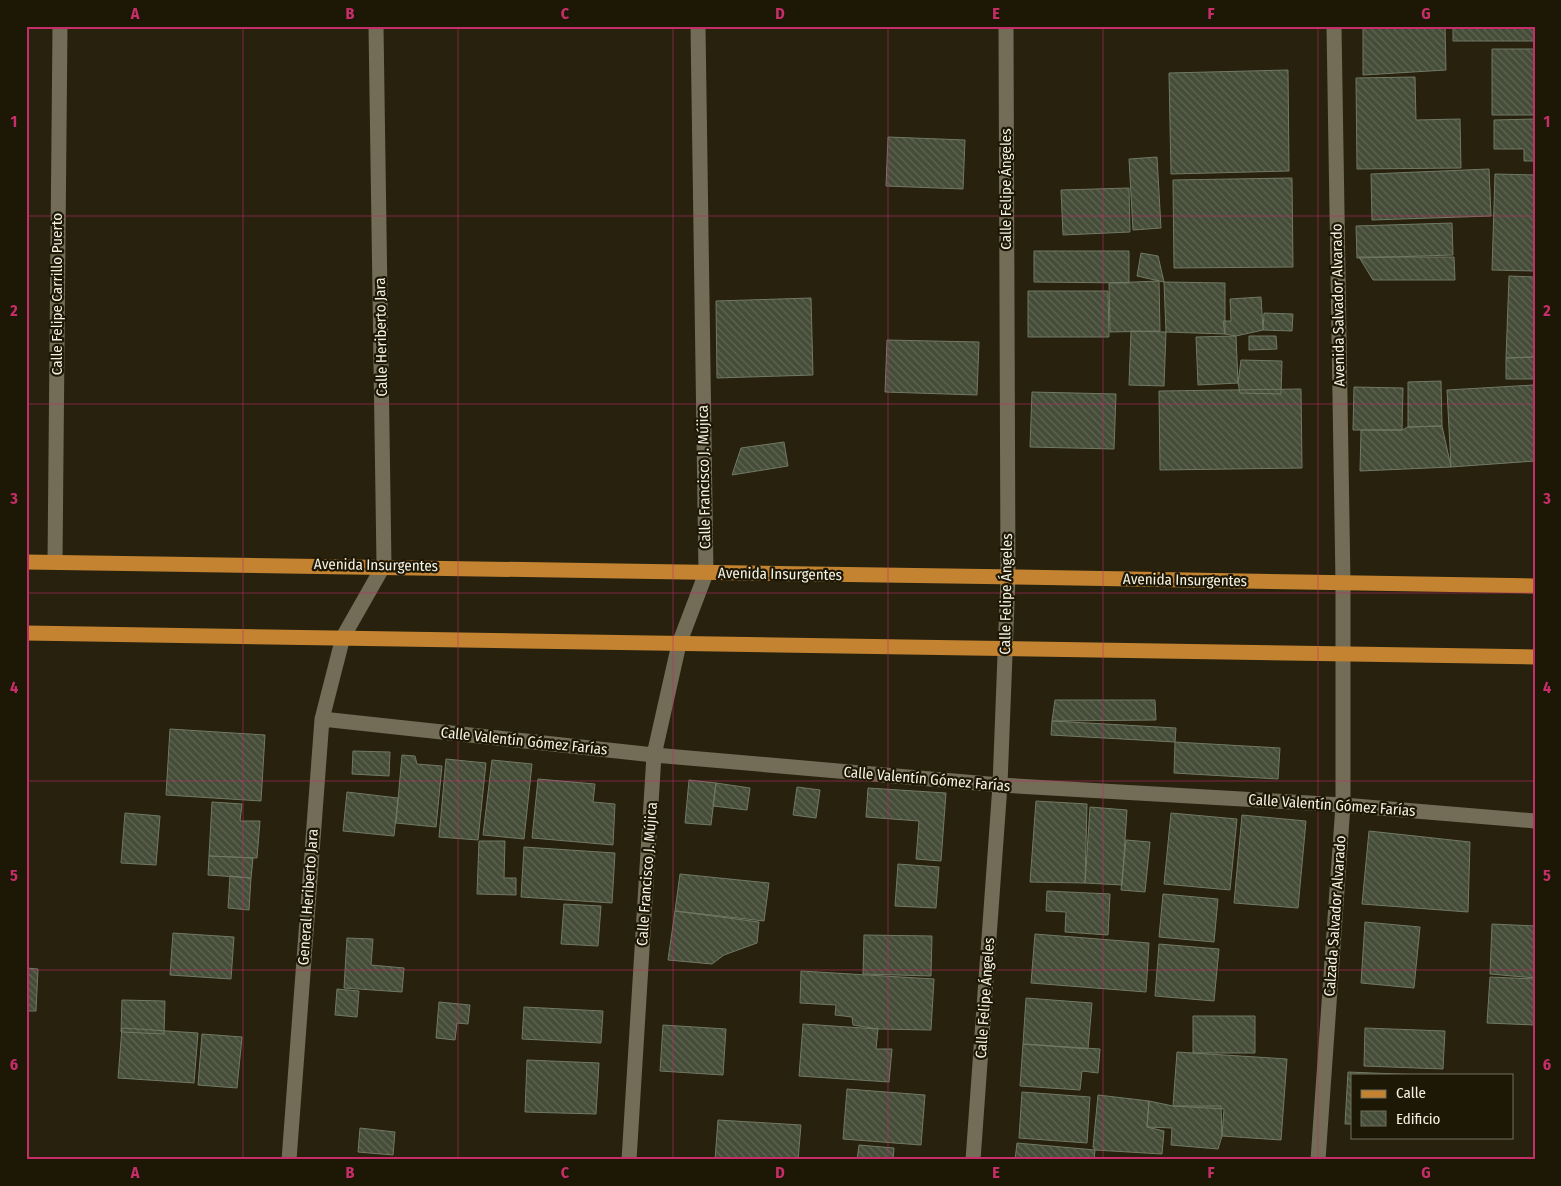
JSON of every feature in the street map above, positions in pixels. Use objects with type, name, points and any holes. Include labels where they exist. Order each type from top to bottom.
[{"type":"main road","name":"Avenida Insurgentes","points":[[26,562],[384,565],[706,573],[1535,586]]},
{"type":"main road","points":[[26,633],[1535,658]]},
{"type":"street","name":"Calle Felipe Carrillo Puerto","points":[[55,562],[60,26]]},
{"type":"street","name":"Calle Heriberto Jara","points":[[376,26],[384,565]]},
{"type":"street","name":"Calle Francisco J. Mújica","points":[[629,1160],[654,756],[679,644],[706,573],[698,26]]},
{"type":"street","name":"Calle Felipe Ángeles","points":[[973,1160],[1000,785],[1006,649],[1008,577],[1006,26]]},
{"type":"street","name":"Avenida Salvador Alvarado","points":[[1334,26],[1342,583]]},
{"type":"street","points":[[343,637],[384,565]]},
{"type":"street","name":"Calzada Salvador Alvarado","points":[[1318,1160],[1343,805],[1342,583]]},
{"type":"street","name":"General Heriberto Jara","points":[[289,1160],[322,719],[343,637]]},
{"type":"street","name":"Calle Valentín Gómez Farías","points":[[322,719],[654,756],[1000,785],[1343,805],[1535,821]]},
{"type":"building","points":[[1363,26],[1445,26],[1446,70],[1363,75]]},
{"type":"building","points":[[1453,26],[1535,26],[1535,41],[1453,41]]},
{"type":"building","points":[[1492,49],[1535,49],[1535,115],[1492,115]]},
{"type":"building","points":[[1288,70],[1289,171],[1171,174],[1169,73]]},
{"type":"building","points":[[1415,77],[1416,120],[1460,119],[1461,168],[1357,169],[1356,78]]},
{"type":"building","points":[[1535,119],[1535,161],[1524,161],[1524,149],[1494,149],[1494,120]]},
{"type":"building","points":[[888,137],[965,140],[963,189],[886,186]]},
{"type":"building","points":[[1157,157],[1161,228],[1133,230],[1129,159]]},
{"type":"building","points":[[1489,169],[1491,216],[1372,220],[1371,174]]},
{"type":"building","points":[[1495,174],[1535,175],[1535,271],[1492,270]]},
{"type":"building","points":[[1292,178],[1293,267],[1174,268],[1173,180]]},
{"type":"building","points":[[1129,188],[1130,232],[1063,235],[1061,190]]},
{"type":"building","points":[[1452,223],[1453,255],[1357,258],[1356,226]]},
{"type":"building","points":[[1034,251],[1129,251],[1129,283],[1034,282]]},
{"type":"building","points":[[1141,253],[1158,256],[1164,282],[1137,276]]},
{"type":"building","points":[[1359,257],[1454,257],[1455,280],[1373,280]]},
{"type":"building","points":[[1509,276],[1535,277],[1535,357],[1506,358]]},
{"type":"building","points":[[1159,281],[1160,331],[1110,332],[1109,283]]},
{"type":"building","points":[[1164,282],[1225,283],[1225,334],[1166,332]]},
{"type":"building","points":[[1028,291],[1108,291],[1109,337],[1028,337]]},
{"type":"building","points":[[1261,297],[1263,330],[1236,336],[1225,334],[1223,321],[1231,321],[1230,299]]},
{"type":"building","points":[[811,298],[813,375],[717,378],[716,301]]},
{"type":"building","points":[[1264,313],[1293,314],[1292,331],[1263,330]]},
{"type":"building","points":[[1131,331],[1166,332],[1164,386],[1129,385]]},
{"type":"building","points":[[1236,336],[1238,383],[1198,385],[1196,337]]},
{"type":"building","points":[[1249,336],[1276,336],[1277,349],[1249,350]]},
{"type":"building","points":[[887,340],[979,342],[977,395],[885,392]]},
{"type":"building","points":[[1535,357],[1535,379],[1506,379],[1506,358]]},
{"type":"building","points":[[1241,360],[1282,361],[1281,394],[1240,393],[1238,383]]},
{"type":"building","points":[[1441,381],[1442,426],[1408,427],[1408,382]]},
{"type":"building","points":[[1534,385],[1535,461],[1451,467],[1447,390]]},
{"type":"building","points":[[1354,387],[1403,388],[1402,430],[1353,430]]},
{"type":"building","points":[[1301,389],[1302,468],[1160,470],[1159,391]]},
{"type":"building","points":[[1032,392],[1116,394],[1114,449],[1030,447]]},
{"type":"building","points":[[1442,426],[1451,467],[1360,471],[1361,430],[1402,430],[1408,427]]},
{"type":"building","points":[[784,442],[788,466],[732,475],[741,448]]},
{"type":"building","points":[[1055,700],[1155,700],[1156,720],[1052,721]]},
{"type":"building","points":[[1052,721],[1176,728],[1175,742],[1051,735]]},
{"type":"building","points":[[170,729],[265,735],[261,801],[166,795]]},
{"type":"building","points":[[1175,742],[1280,748],[1278,779],[1174,773]]},
{"type":"building","points":[[353,751],[390,752],[389,776],[352,774]]},
{"type":"building","points":[[402,755],[415,756],[417,764],[442,766],[436,827],[396,823]]},
{"type":"building","points":[[446,759],[486,763],[478,840],[439,837]]},
{"type":"building","points":[[492,760],[532,764],[524,839],[483,835]]},
{"type":"building","points":[[538,779],[595,784],[593,802],[615,804],[613,845],[532,838]]},
{"type":"building","points":[[689,780],[716,783],[711,825],[685,823]]},
{"type":"building","points":[[716,783],[750,788],[747,810],[713,806]]},
{"type":"building","points":[[797,787],[820,790],[816,818],[793,815]]},
{"type":"building","points":[[868,788],[946,793],[941,861],[916,859],[919,821],[866,817]]},
{"type":"building","points":[[347,792],[398,798],[394,836],[343,831]]},
{"type":"building","points":[[1036,801],[1087,804],[1085,883],[1030,882]]},
{"type":"building","points":[[212,802],[242,804],[240,821],[260,821],[257,858],[209,856]]},
{"type":"building","points":[[1090,807],[1127,810],[1122,885],[1085,883]]},
{"type":"building","points":[[125,813],[160,816],[156,865],[121,863]]},
{"type":"building","points":[[1171,813],[1237,819],[1230,890],[1164,884]]},
{"type":"building","points":[[1242,815],[1306,821],[1298,908],[1234,903]]},
{"type":"building","points":[[1369,831],[1470,842],[1468,912],[1362,904]]},
{"type":"building","points":[[1126,840],[1150,842],[1145,892],[1121,890]]},
{"type":"building","points":[[479,841],[505,841],[504,878],[516,878],[516,895],[477,894]]},
{"type":"building","points":[[524,847],[615,853],[612,903],[521,897]]},
{"type":"building","points":[[209,856],[253,858],[251,878],[208,875]]},
{"type":"building","points":[[898,864],[939,867],[936,908],[895,906]]},
{"type":"building","points":[[680,874],[769,883],[764,921],[675,911]]},
{"type":"building","points":[[230,876],[251,878],[249,910],[228,908]]},
{"type":"building","points":[[1047,891],[1110,894],[1108,935],[1065,932],[1066,912],[1046,911]]},
{"type":"building","points":[[1163,894],[1218,899],[1214,942],[1159,937]]},
{"type":"building","points":[[564,904],[601,906],[598,946],[561,944]]},
{"type":"building","points":[[675,911],[759,922],[757,943],[724,955],[712,964],[668,960]]},
{"type":"building","points":[[1365,922],[1420,927],[1414,988],[1361,983]]},
{"type":"building","points":[[1492,924],[1535,926],[1535,978],[1490,974]]},
{"type":"building","points":[[173,933],[234,937],[231,979],[170,975]]},
{"type":"building","points":[[1035,934],[1149,943],[1146,992],[1031,983]]},
{"type":"building","points":[[864,935],[932,936],[931,976],[863,974]]},
{"type":"building","points":[[347,938],[373,939],[371,965],[404,968],[402,992],[344,988]]},
{"type":"building","points":[[1159,944],[1219,949],[1214,1001],[1155,996]]},
{"type":"building","points":[[26,968],[38,969],[36,1011],[26,1011]]},
{"type":"building","points":[[801,971],[934,979],[931,1030],[878,1029],[853,1025],[852,1017],[835,1015],[836,1005],[800,1003]]},
{"type":"building","points":[[1490,977],[1535,979],[1535,1025],[1487,1023]]},
{"type":"building","points":[[337,989],[359,991],[357,1017],[335,1015]]},
{"type":"building","points":[[1026,998],[1092,1003],[1088,1049],[1023,1044]]},
{"type":"building","points":[[122,1000],[165,1001],[164,1034],[121,1032]]},
{"type":"building","points":[[439,1002],[470,1005],[468,1024],[457,1023],[455,1040],[436,1038]]},
{"type":"building","points":[[524,1007],[603,1011],[601,1043],[522,1039]]},
{"type":"building","points":[[1193,1016],[1255,1016],[1255,1053],[1193,1053]]},
{"type":"building","points":[[803,1024],[878,1029],[876,1049],[892,1049],[889,1082],[799,1076]]},
{"type":"building","points":[[663,1025],[726,1029],[723,1075],[660,1071]]},
{"type":"building","points":[[122,1028],[198,1033],[194,1083],[118,1078]]},
{"type":"building","points":[[1365,1028],[1445,1031],[1443,1069],[1364,1066]]},
{"type":"building","points":[[202,1034],[242,1037],[237,1088],[198,1085]]},
{"type":"building","points":[[1023,1044],[1100,1049],[1098,1073],[1082,1071],[1080,1090],[1020,1086]]},
{"type":"building","points":[[1177,1052],[1287,1059],[1281,1140],[1222,1136],[1224,1109],[1173,1106]]},
{"type":"building","points":[[527,1060],[599,1063],[596,1114],[525,1112]]},
{"type":"building","points":[[1348,1072],[1397,1074],[1351,1074],[1351,1124],[1345,1124]]},
{"type":"building","points":[[847,1089],[925,1095],[921,1145],[843,1139]]},
{"type":"building","points":[[1022,1092],[1090,1097],[1087,1143],[1019,1138]]},
{"type":"building","points":[[1098,1095],[1149,1101],[1147,1127],[1164,1131],[1162,1154],[1095,1150],[1093,1147]]},
{"type":"building","points":[[1149,1101],[1173,1106],[1221,1106],[1222,1136],[1218,1149],[1171,1145],[1172,1128],[1147,1127]]},
{"type":"building","points":[[718,1120],[801,1125],[798,1160],[715,1160]]},
{"type":"building","points":[[360,1128],[395,1132],[393,1155],[358,1152]]},
{"type":"building","points":[[1017,1143],[1095,1150],[1094,1160],[1015,1160]]},
{"type":"building","points":[[859,1145],[894,1148],[893,1160],[857,1160]]}]
